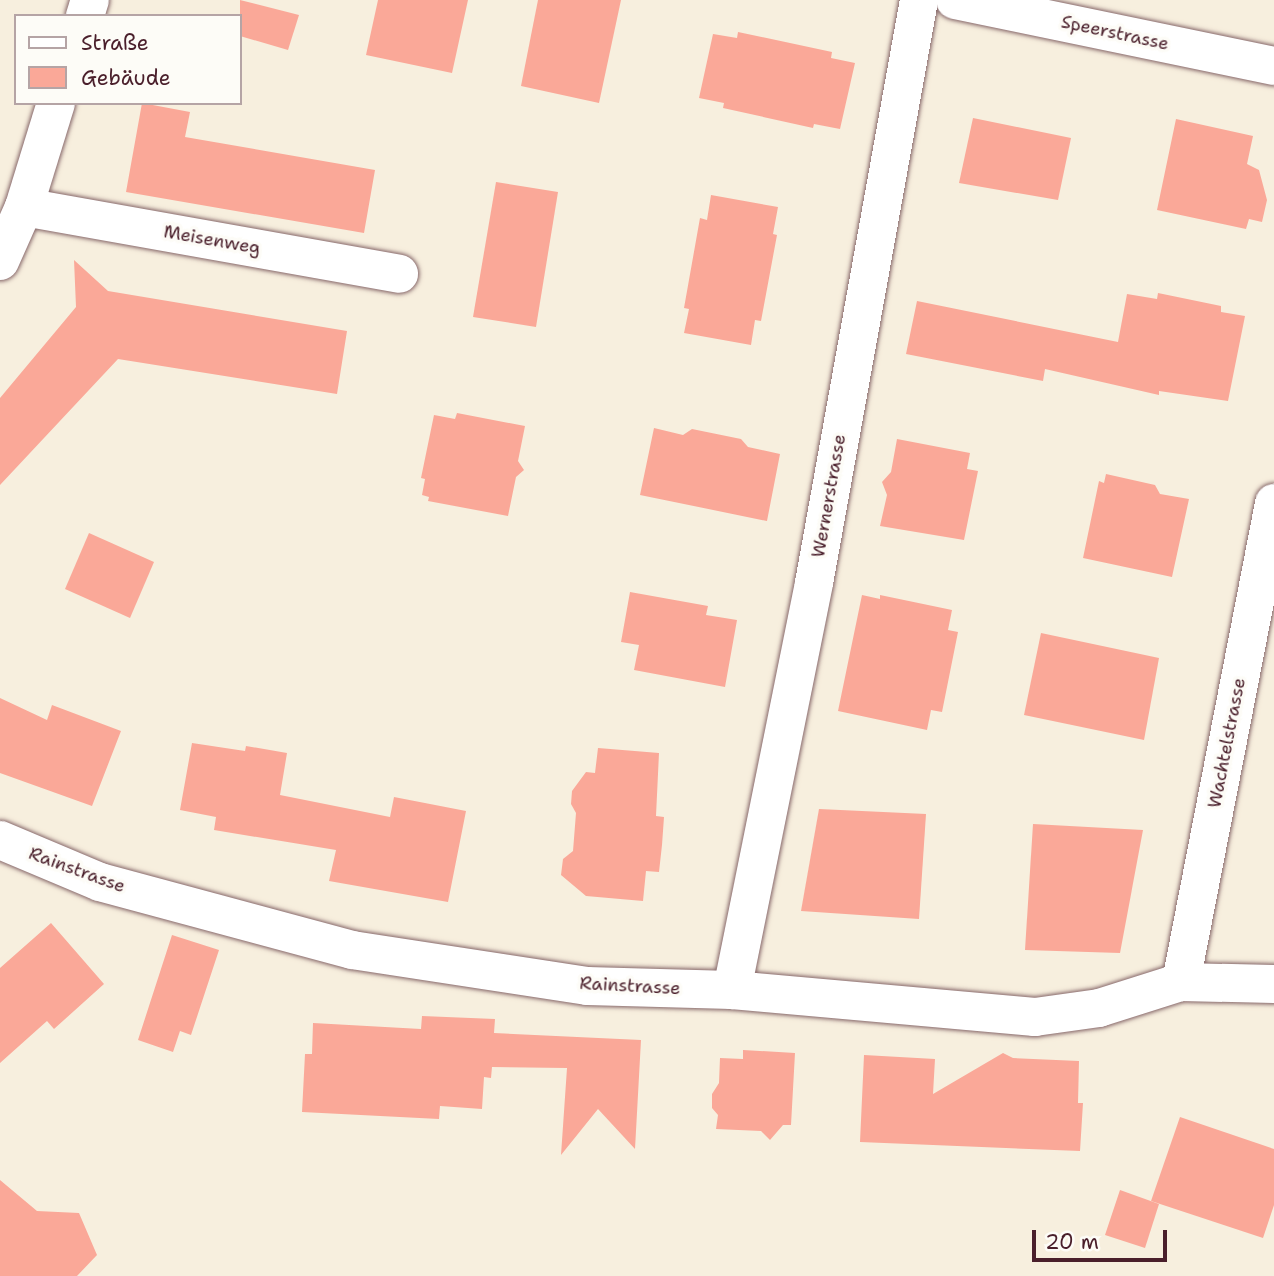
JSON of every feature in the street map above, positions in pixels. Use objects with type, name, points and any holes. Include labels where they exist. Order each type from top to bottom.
[{"type":"street","name":"Wernerstrasse","points":[[732,990],[814,583],[919,0]]},
{"type":"street","name":"Speerstrasse","points":[[955,0],[1274,66]]},
{"type":"street","points":[[0,261],[24,207],[56,105]]},
{"type":"street","name":"Meisenweg","points":[[24,207],[399,274]]},
{"type":"street","name":"Wachtelstrasse","points":[[1181,982],[1274,503]]},
{"type":"street","name":"Rainstrasse","points":[[0,840],[100,882],[352,950],[587,986],[732,990],[1035,1017],[1099,1008],[1181,982],[1274,984]]},
{"type":"building","points":[[240,0],[299,15],[288,50],[242,37]]},
{"type":"building","points":[[378,0],[468,0],[452,73],[366,55]]},
{"type":"building","points":[[538,0],[621,0],[599,103],[521,86]]},
{"type":"building","points":[[738,32],[832,52],[831,58],[855,63],[840,129],[814,124],[813,128],[723,108],[724,103],[699,98],[713,34],[737,38]]},
{"type":"building","points":[[142,105],[190,112],[185,137],[375,170],[364,233],[126,192]]},
{"type":"building","points":[[973,118],[1071,138],[1058,200],[959,183]]},
{"type":"building","points":[[1176,119],[1253,136],[1247,164],[1259,170],[1267,200],[1262,222],[1249,219],[1246,229],[1157,210]]},
{"type":"building","points":[[496,182],[558,192],[536,327],[473,317]]},
{"type":"building","points":[[711,195],[778,207],[773,234],[777,235],[761,321],[755,320],[751,345],[684,333],[689,309],[684,308],[700,218],[707,220]]},
{"type":"building","points":[[74,260],[108,291],[347,331],[337,394],[118,359],[0,485],[0,398],[76,307]]},
{"type":"building","points":[[1158,293],[1221,306],[1221,312],[1245,316],[1228,401],[1159,391],[1159,395],[1045,369],[1043,381],[906,354],[917,301],[1118,342],[1127,294],[1157,299]]},
{"type":"building","points":[[457,413],[525,426],[518,461],[524,470],[516,477],[508,516],[428,501],[429,497],[422,495],[425,479],[421,478],[434,415],[455,419]]},
{"type":"building","points":[[654,428],[683,435],[692,429],[741,439],[748,447],[780,454],[767,521],[640,495]]},
{"type":"building","points":[[897,439],[970,453],[967,469],[978,471],[964,540],[880,526],[887,495],[882,482],[891,472]]},
{"type":"building","points":[[1106,474],[1155,485],[1160,494],[1189,499],[1172,577],[1083,558],[1099,481],[1104,483]]},
{"type":"building","points":[[89,533],[154,562],[130,618],[65,589]]},
{"type":"building","points":[[630,592],[708,606],[706,615],[737,620],[725,687],[634,670],[639,645],[621,642]]},
{"type":"building","points":[[862,595],[880,599],[880,595],[952,610],[948,630],[958,632],[942,712],[931,710],[927,730],[838,711]]},
{"type":"building","points":[[1041,633],[1159,658],[1144,740],[1024,715]]},
{"type":"building","points":[[0,698],[47,720],[52,705],[121,731],[92,806],[0,773]]},
{"type":"building","points":[[192,743],[245,751],[246,746],[287,753],[280,795],[390,817],[394,797],[466,811],[448,902],[329,881],[336,850],[214,830],[216,817],[180,810]]},
{"type":"building","points":[[598,748],[659,753],[656,816],[664,817],[662,845],[659,872],[646,871],[643,901],[586,896],[561,875],[563,859],[573,851],[576,813],[571,804],[572,791],[586,772],[595,773]]},
{"type":"building","points":[[819,809],[926,814],[919,919],[801,911]]},
{"type":"building","points":[[1033,824],[1143,830],[1120,953],[1025,950]]},
{"type":"building","points":[[51,923],[104,984],[54,1029],[47,1021],[0,1063],[0,968]]},
{"type":"building","points":[[172,935],[219,950],[191,1035],[180,1031],[173,1052],[138,1040]]},
{"type":"building","points":[[422,1016],[495,1019],[494,1033],[641,1040],[635,1149],[598,1109],[561,1155],[567,1068],[492,1067],[491,1078],[484,1077],[482,1109],[440,1106],[439,1119],[302,1112],[305,1054],[312,1054],[313,1023],[421,1029]]},
{"type":"building","points":[[743,1050],[795,1053],[791,1125],[783,1125],[770,1140],[761,1131],[716,1129],[718,1115],[712,1108],[712,1094],[719,1083],[720,1058],[743,1059]]},
{"type":"building","points":[[1003,1053],[1013,1058],[1079,1061],[1078,1103],[1083,1103],[1080,1151],[860,1142],[864,1055],[935,1059],[933,1094]]},
{"type":"building","points":[[1180,1117],[1274,1149],[1274,1205],[1263,1238],[1151,1201]]},
{"type":"building","points":[[0,1180],[37,1211],[79,1213],[97,1255],[77,1276],[0,1276]]},
{"type":"building","points":[[1120,1190],[1159,1204],[1145,1248],[1105,1235]]}]
